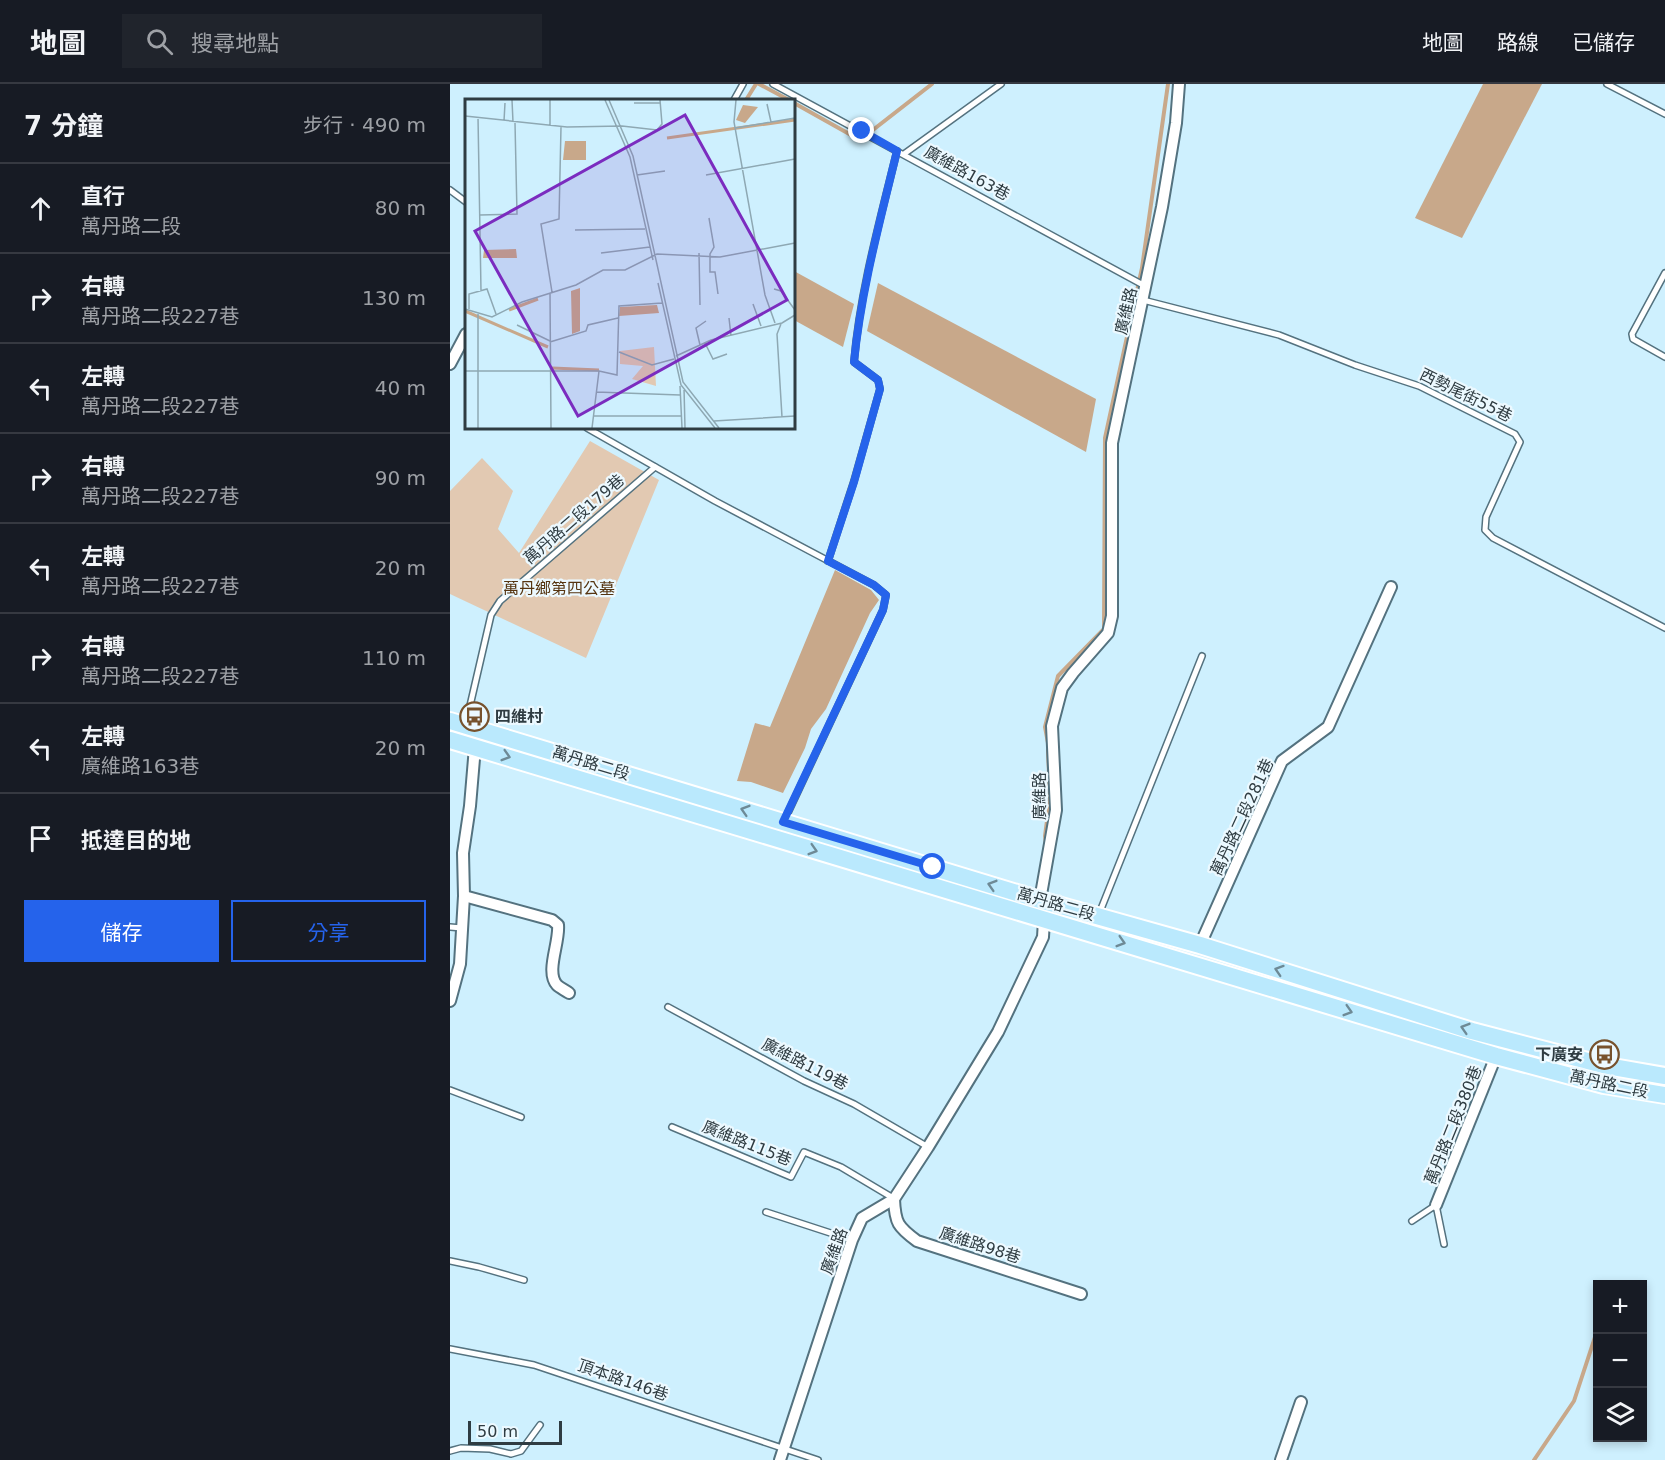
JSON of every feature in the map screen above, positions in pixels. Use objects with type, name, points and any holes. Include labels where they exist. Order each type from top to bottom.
[{"type":"main road","name":"萬丹路二段","points":[[458,723],[1502,1038],[1607,1066],[1665,1076]]},
{"type":"main road","name":"萬丹路二段","points":[[450,740],[1497,1056],[1605,1085],[1665,1095]]},
{"type":"street","name":"廣維路","points":[[780,1460],[852,1240],[862,1218],[894,1199],[928,1147],[998,1032],[1043,937],[1044,920],[1040,900],[1056,810],[1052,726],[1062,688],[1108,633],[1112,616],[1112,443],[1147,287],[1176,123],[1179,84]]},
{"type":"street","points":[[450,364],[465,336]]},
{"type":"street","name":"萬丹路二段281巷","points":[[1200,945],[1282,760],[1328,727],[1391,587]]},
{"type":"street","points":[[450,1001],[460,964],[464,896],[463,853],[475,747]]},
{"type":"street","points":[[464,896],[552,920],[558,925],[559,934],[551,972],[556,984],[569,993]]},
{"type":"street","name":"萬丹路二段380巷","points":[[1436,1205],[1497,1056]]},
{"type":"street","name":"廣維路98巷","points":[[894,1199],[895,1213],[901,1228],[917,1241],[1081,1294]]},
{"type":"street","points":[[1281,1460],[1301,1402]]},
{"type":"lane","points":[[735,99],[743,84]]},
{"type":"lane","name":"廣維路163巷","points":[[773,84],[1147,287]]},
{"type":"lane","points":[[904,154],[1001,84]]},
{"type":"lane","points":[[1607,84],[1665,114]]},
{"type":"lane","points":[[828,561],[854,482],[880,389],[878,380],[854,362],[856,335],[897,151]]},
{"type":"lane","points":[[450,190],[465,201]]},
{"type":"lane","points":[[1665,273],[1632,334],[1633,339],[1665,357]]},
{"type":"lane","name":"西勢尾街55巷","points":[[1143,300],[1279,335],[1355,365],[1419,386],[1515,434],[1520,442],[1486,517],[1485,530],[1493,538],[1665,628]]},
{"type":"lane","name":"萬丹路二段179巷","points":[[588,429],[874,585],[886,595],[883,610],[783,822]]},
{"type":"lane","name":"萬丹路二段179巷","points":[[458,723],[491,615],[500,601],[655,467]]},
{"type":"lane","points":[[1091,933],[1202,656]]},
{"type":"lane","points":[[450,927],[462,928]]},
{"type":"lane","name":"廣維路119巷","points":[[668,1006],[804,1081],[854,1104],[928,1147]]},
{"type":"lane","points":[[1497,1056],[1502,1038]]},
{"type":"lane","points":[[450,1090],[521,1117]]},
{"type":"lane","name":"廣維路115巷","points":[[672,1127],[791,1177],[804,1152],[841,1167],[894,1199]]},
{"type":"lane","points":[[1412,1221],[1436,1205],[1444,1244]]},
{"type":"lane","points":[[766,1212],[852,1240]]},
{"type":"lane","points":[[450,1261],[524,1280]]},
{"type":"lane","name":"頂本路146巷","points":[[450,1349],[534,1365],[818,1460]]},
{"type":"lane","points":[[450,1450],[490,1449],[511,1454],[521,1450],[540,1425]]},
{"type":"green space","name":"萬丹鄉第四公墓","points":[[590,441],[659,480],[586,658],[450,594],[450,491],[482,458],[513,491],[498,529],[519,553]]},
{"type":"shaded area","points":[[1483,84],[1542,84],[1462,238],[1415,218]]},
{"type":"shaded area","points":[[795,272],[854,304],[843,347],[795,321]]},
{"type":"shaded area","points":[[878,283],[1096,399],[1086,452],[867,331]]},
{"type":"shaded area","points":[[835,570],[871,590],[879,600],[870,613],[826,709],[811,729],[805,748],[783,793],[751,782],[737,781],[755,723],[770,727]]},
{"type":"waterway","points":[[747,99],[756,84]]},
{"type":"waterway","points":[[759,84],[787,99]]},
{"type":"waterway","points":[[795,104],[860,140],[932,84]]},
{"type":"waterway","points":[[1048,743],[1045,727],[1058,676],[1104,629],[1105,438],[1142,268],[1168,84]]},
{"type":"waterway","points":[[1046,844],[1050,798],[1048,750]]},
{"type":"waterway","points":[[1534,1460],[1574,1401],[1596,1334]]},
{"type":"place","name":"四維村","points":[[474,716]]},
{"type":"place","name":"下廣安","points":[[1604,1054]]},
{"type":"route","points":[[862,131],[897,151],[856,335],[854,362],[878,380],[880,389],[854,482],[828,561],[874,585],[886,595],[883,610],[783,822],[933,867]]}]
